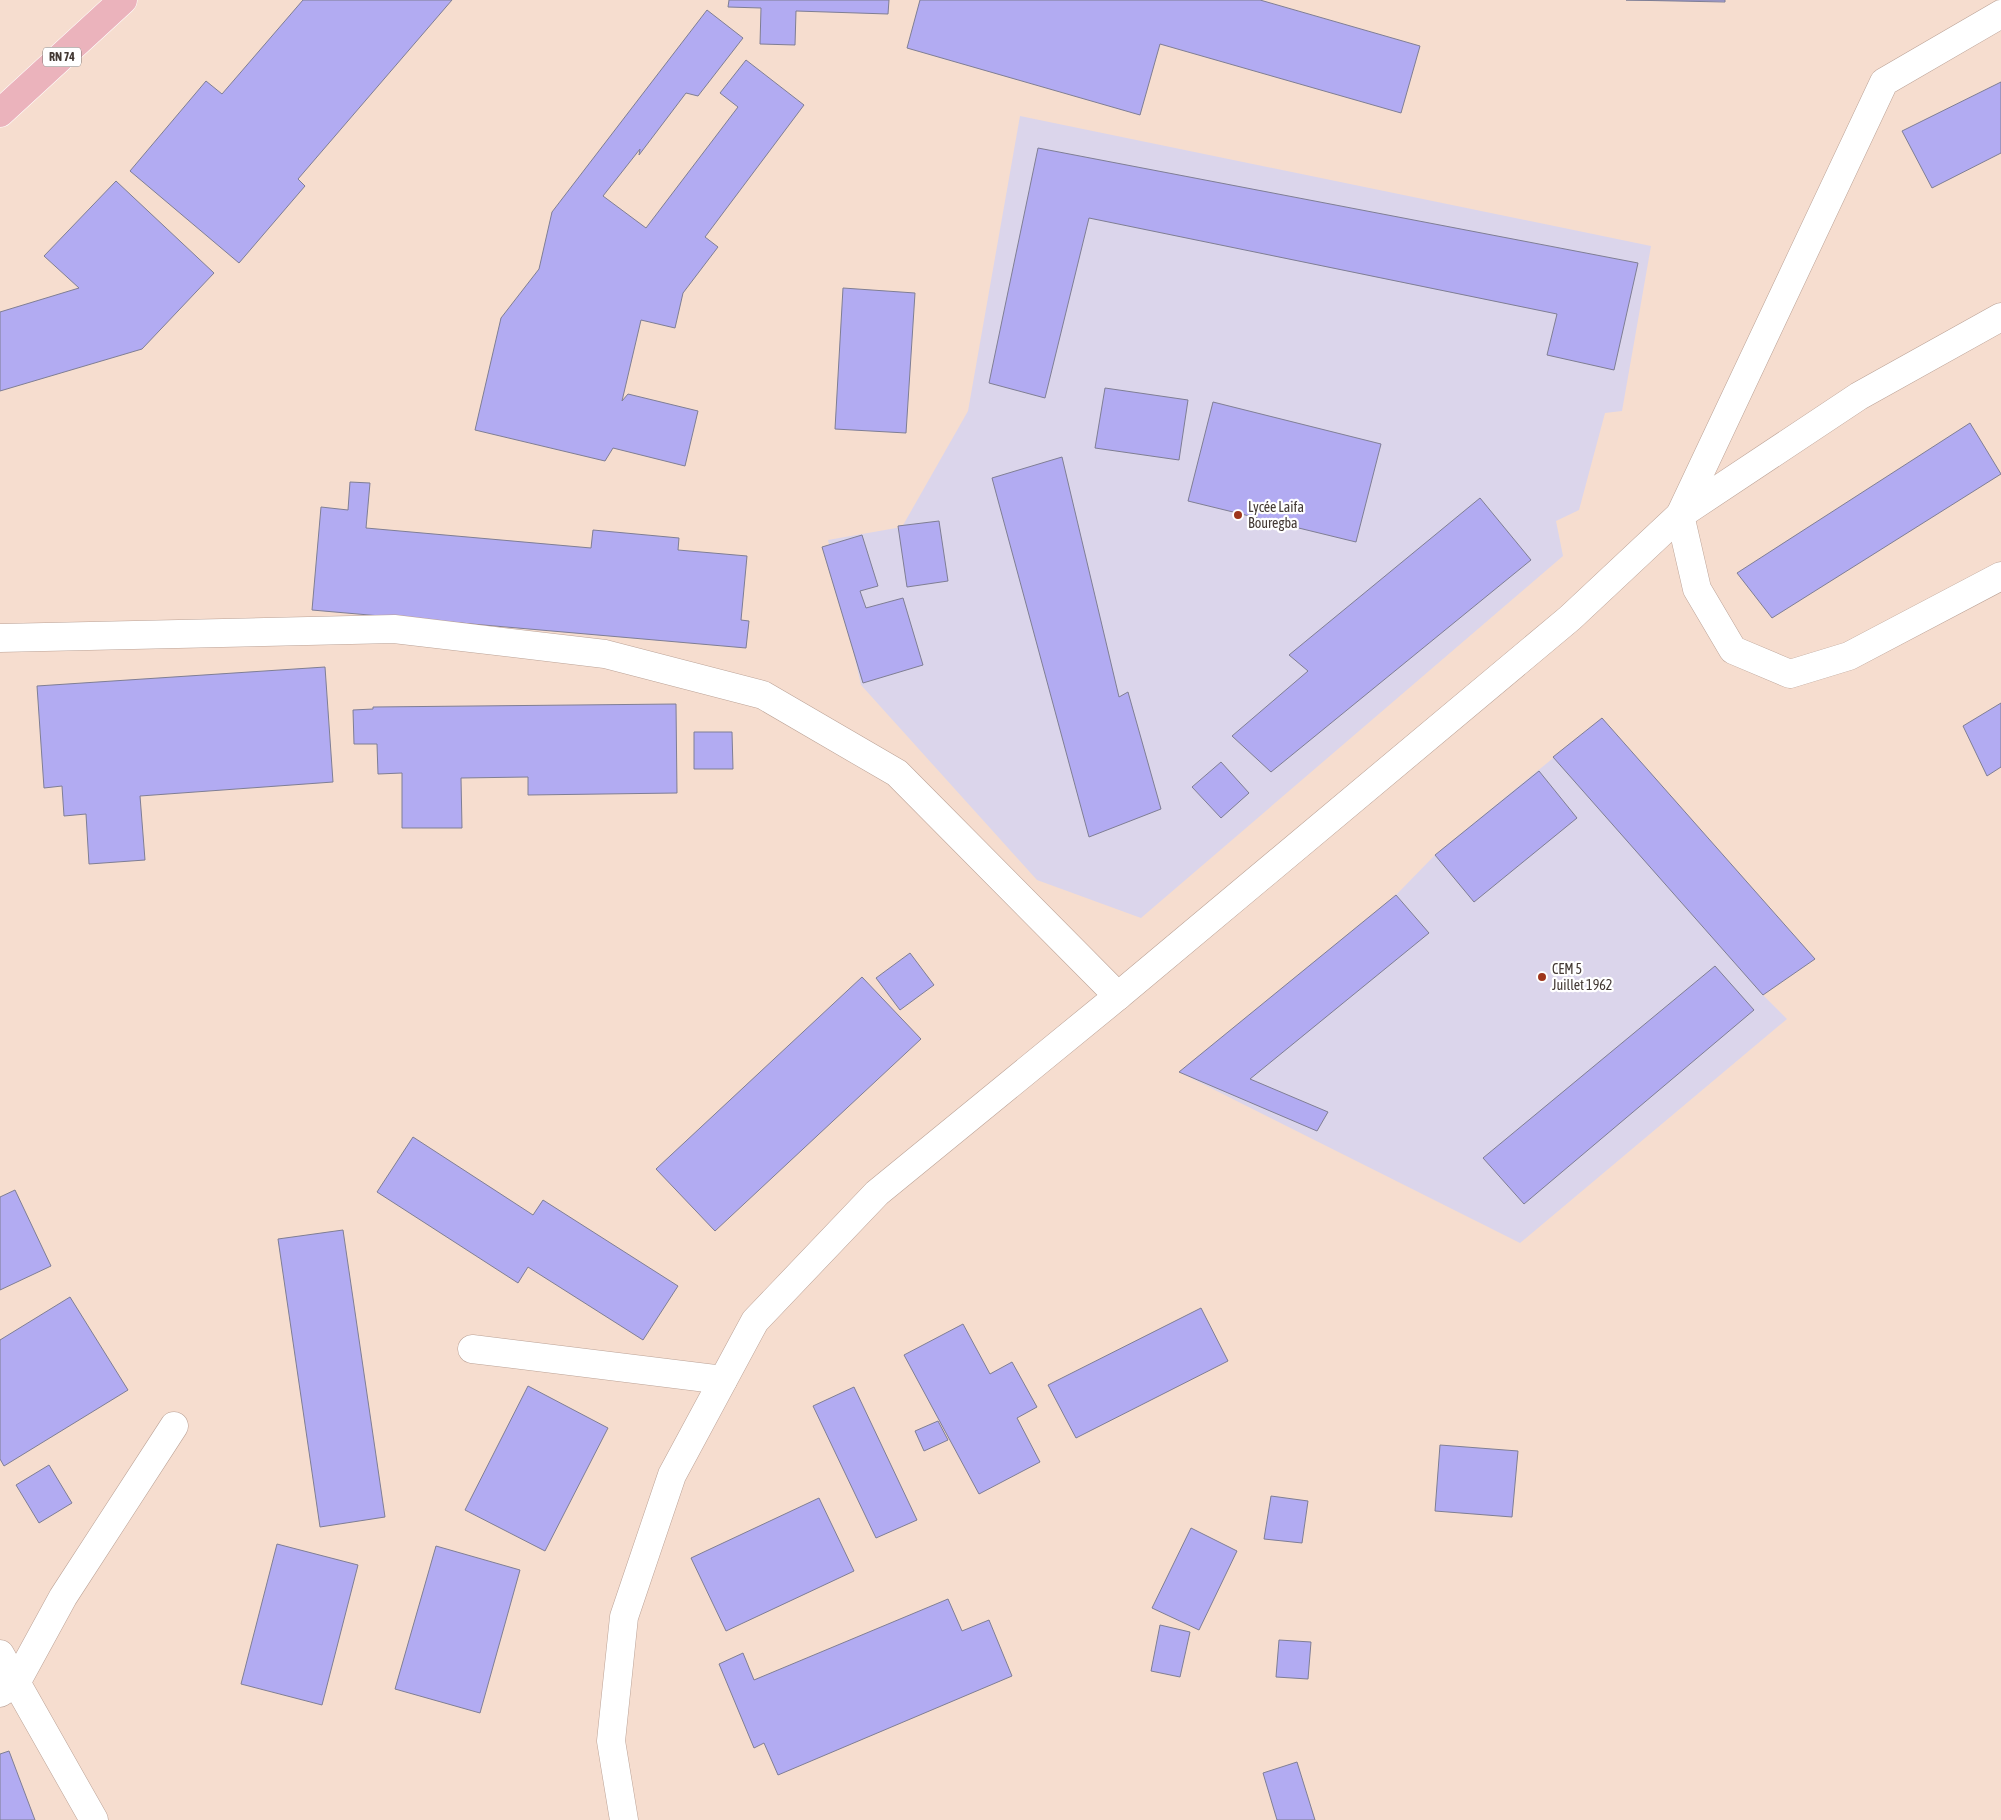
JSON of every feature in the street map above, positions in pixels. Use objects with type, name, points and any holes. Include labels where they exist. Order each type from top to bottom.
[{"type":"main road","name":"RN 74","points":[[0,113],[123,0]]},
{"type":"street","points":[[2001,14],[1884,82],[1680,515],[1697,589],[1733,650],[1790,674],[1849,656],[2001,576]]},
{"type":"street","points":[[624,1820],[611,1741],[624,1617],[672,1474],[755,1321],[877,1193],[1118,996],[1570,618],[1680,515],[1859,396],[2001,318]]},
{"type":"street","points":[[0,638],[394,630],[605,654],[763,695],[897,773],[1118,996]]},
{"type":"street","points":[[472,1349],[723,1380]]},
{"type":"street","points":[[8,1688],[63,1596],[174,1426]]},
{"type":"street","points":[[0,1654],[8,1688],[94,1820]]},
{"type":"shaded area","name":"Lycée Laifa Bouregba","points":[[1020,116],[1651,246],[1622,411],[1605,413],[1579,510],[1556,521],[1563,556],[1141,918],[1037,880],[861,685],[828,540],[902,527],[968,411]]},
{"type":"shaded area","name":"CEM 5 Juillet 1962","points":[[1602,718],[1815,959],[1763,995],[1787,1019],[1520,1243],[1179,1072],[1396,895],[1435,855]]},
{"type":"building","points":[[303,0],[452,0],[298,179],[305,186],[239,263],[130,171],[206,81],[222,94]]},
{"type":"building","points":[[729,0],[889,0],[888,14],[796,11],[795,45],[760,44],[761,8],[728,7]]},
{"type":"building","points":[[920,0],[1260,0],[1420,46],[1401,113],[1160,44],[1140,115],[907,48]]},
{"type":"building","points":[[1626,0],[1725,0],[1725,2]]},
{"type":"building","points":[[707,10],[743,38],[698,96],[686,93],[639,155],[640,149],[603,196],[646,228],[738,107],[720,93],[746,60],[804,105],[705,237],[718,247],[683,293],[675,328],[641,320],[622,401],[628,394],[698,411],[685,466],[613,448],[605,461],[475,430],[501,318],[539,269],[552,212]]},
{"type":"building","points":[[2001,82],[2001,153],[1932,188],[1902,131]]},
{"type":"building","points":[[1038,148],[1638,263],[1614,370],[1547,355],[1557,314],[1089,218],[1045,398],[989,383]]},
{"type":"building","points":[[116,181],[214,273],[142,349],[0,391],[0,312],[79,288],[44,256]]},
{"type":"building","points":[[843,288],[915,293],[906,433],[835,429]]},
{"type":"building","points":[[1105,388],[1188,400],[1179,460],[1095,448]]},
{"type":"building","points":[[1213,402],[1381,444],[1356,542],[1188,501]]},
{"type":"building","points":[[1970,423],[2001,474],[1772,618],[1737,573]]},
{"type":"building","points":[[1062,457],[1119,697],[1128,692],[1161,809],[1089,837],[992,478]]},
{"type":"building","points":[[350,482],[370,483],[366,528],[591,548],[593,530],[679,538],[678,550],[747,556],[741,620],[749,621],[746,648],[312,610],[321,507],[348,510]]},
{"type":"building","points":[[1480,498],[1531,560],[1271,772],[1232,736],[1308,671],[1289,655]]},
{"type":"building","points":[[939,521],[948,581],[907,587],[898,526]]},
{"type":"building","points":[[862,535],[878,586],[860,591],[866,608],[903,598],[923,665],[863,683],[822,547]]},
{"type":"building","points":[[325,667],[333,782],[140,796],[145,860],[89,864],[86,814],[64,816],[62,786],[44,788],[37,686]]},
{"type":"building","points":[[2001,703],[2001,767],[1987,776],[1963,726]]},
{"type":"building","points":[[676,704],[677,793],[528,795],[528,777],[461,778],[462,828],[402,828],[402,773],[378,774],[377,744],[354,744],[353,710],[373,709],[373,707]]},
{"type":"building","points":[[1602,718],[1815,959],[1763,995],[1553,757]]},
{"type":"building","points":[[694,732],[732,732],[733,769],[694,769]]},
{"type":"building","points":[[1221,762],[1249,793],[1221,818],[1192,787]]},
{"type":"building","points":[[1539,771],[1577,818],[1474,902],[1435,855]]},
{"type":"building","points":[[1396,895],[1429,933],[1250,1079],[1328,1112],[1317,1131],[1179,1072]]},
{"type":"building","points":[[910,953],[934,985],[900,1010],[876,978]]},
{"type":"building","points":[[1715,966],[1754,1010],[1524,1204],[1483,1158]]},
{"type":"building","points":[[862,977],[921,1039],[715,1231],[656,1169]]},
{"type":"building","points":[[413,1137],[533,1215],[543,1200],[678,1286],[643,1340],[528,1267],[518,1283],[377,1192]]},
{"type":"building","points":[[15,1190],[51,1266],[0,1290],[0,1197]]},
{"type":"building","points":[[343,1230],[385,1517],[320,1527],[278,1239]]},
{"type":"building","points":[[70,1297],[128,1390],[4,1466],[0,1459],[0,1340]]},
{"type":"building","points":[[1201,1308],[1228,1361],[1076,1438],[1048,1385]]},
{"type":"building","points":[[963,1324],[990,1374],[1012,1362],[1037,1407],[1017,1418],[1040,1462],[979,1494],[904,1355]]},
{"type":"building","points":[[528,1386],[608,1428],[545,1551],[465,1510]]},
{"type":"building","points":[[854,1387],[917,1520],[876,1538],[813,1406]]},
{"type":"building","points":[[938,1421],[948,1440],[924,1451],[915,1431]]},
{"type":"building","points":[[1440,1445],[1518,1451],[1512,1517],[1435,1511]]},
{"type":"building","points":[[49,1465],[72,1503],[39,1523],[16,1485]]},
{"type":"building","points":[[1271,1496],[1308,1501],[1302,1543],[1264,1539]]},
{"type":"building","points":[[819,1498],[854,1571],[726,1631],[691,1558]]},
{"type":"building","points":[[1191,1528],[1237,1551],[1199,1630],[1152,1608]]},
{"type":"building","points":[[277,1544],[358,1565],[322,1705],[241,1684]]},
{"type":"building","points":[[436,1546],[520,1570],[480,1713],[395,1689]]},
{"type":"building","points":[[948,1599],[962,1631],[989,1620],[1012,1676],[778,1775],[764,1743],[754,1748],[719,1664],[743,1653],[754,1680]]},
{"type":"building","points":[[1160,1625],[1190,1632],[1180,1677],[1151,1671]]},
{"type":"building","points":[[1279,1640],[1311,1642],[1308,1679],[1276,1677]]},
{"type":"building","points":[[9,1751],[35,1820],[0,1820],[0,1754]]},
{"type":"building","points":[[1297,1762],[1315,1820],[1277,1820],[1263,1773]]},
{"type":"place","name":"Lycée Laifa Bouregba","points":[[1238,515]]},
{"type":"place","name":"CEM 5 Juillet 1962","points":[[1542,977]]}]
